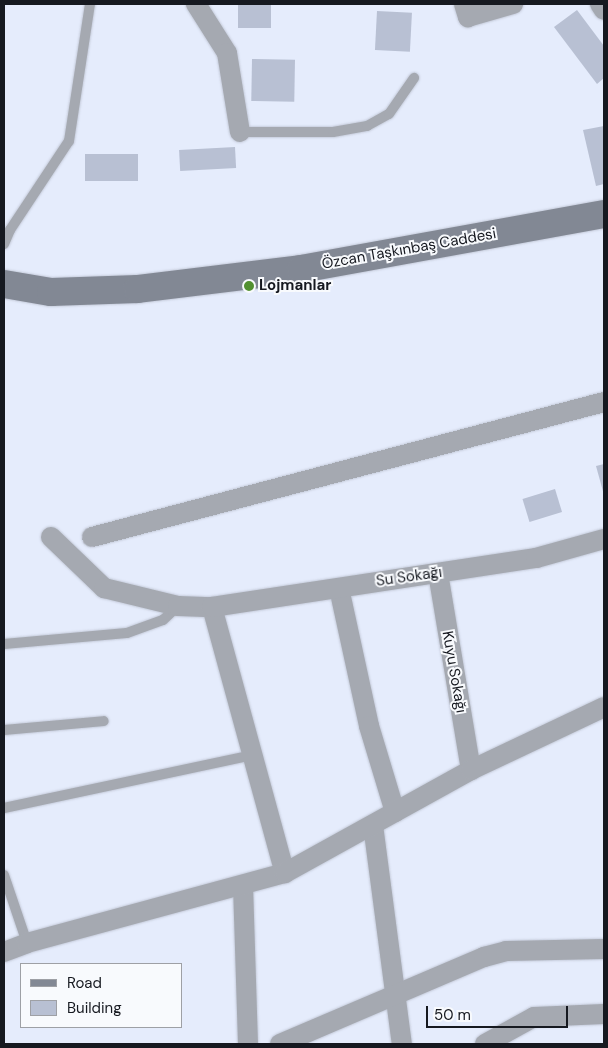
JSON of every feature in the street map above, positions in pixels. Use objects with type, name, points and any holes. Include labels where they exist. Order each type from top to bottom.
[{"type":"street","points":[[196,4],[227,53],[240,132]]},
{"type":"street","points":[[464,4],[468,17],[513,4]]},
{"type":"street","points":[[600,4],[604,10]]},
{"type":"street","name":"Özcan Taşkınbaş Caddesi","points":[[4,284],[51,292],[138,288],[301,269],[604,214]]},
{"type":"street","points":[[92,537],[604,402]]},
{"type":"street","name":"Su Sokağı","points":[[51,537],[104,588],[178,606],[212,607],[536,558],[604,539]]},
{"type":"street","name":"Kuyu Sokağı","points":[[438,573],[471,770]]},
{"type":"street","points":[[339,588],[368,726],[395,812]]},
{"type":"street","points":[[212,607],[285,873]]},
{"type":"street","points":[[4,952],[27,943],[285,873],[471,770],[604,707]]},
{"type":"street","points":[[372,825],[402,1044]]},
{"type":"street","points":[[242,885],[248,1044]]},
{"type":"street","points":[[280,1044],[484,957],[506,950],[604,949]]},
{"type":"street","points":[[485,1044],[534,1017],[604,1014]]},
{"type":"lane","points":[[4,244],[10,230],[70,141],[90,4]]},
{"type":"lane","points":[[240,132],[333,132],[367,126],[389,114],[414,78]]},
{"type":"lane","points":[[4,644],[127,633],[163,620],[178,606]]},
{"type":"lane","points":[[4,730],[104,721]]},
{"type":"lane","points":[[4,808],[253,755]]},
{"type":"lane","points":[[4,875],[27,943]]},
{"type":"building","points":[[238,4],[271,4],[271,28],[238,28]]},
{"type":"building","points":[[577,10],[604,46],[604,78],[597,84],[554,27]]},
{"type":"building","points":[[377,11],[412,13],[410,52],[375,50]]},
{"type":"building","points":[[252,59],[295,60],[294,102],[251,101]]},
{"type":"building","points":[[604,126],[604,184],[596,186],[583,130]]},
{"type":"building","points":[[235,147],[236,168],[180,171],[179,150]]},
{"type":"building","points":[[85,154],[138,154],[138,181],[85,181]]},
{"type":"building","points":[[604,464],[604,495],[596,466]]},
{"type":"building","points":[[555,489],[562,512],[530,522],[522,499]]},
{"type":"place","name":"Lojmanlar","points":[[249,286]]}]
